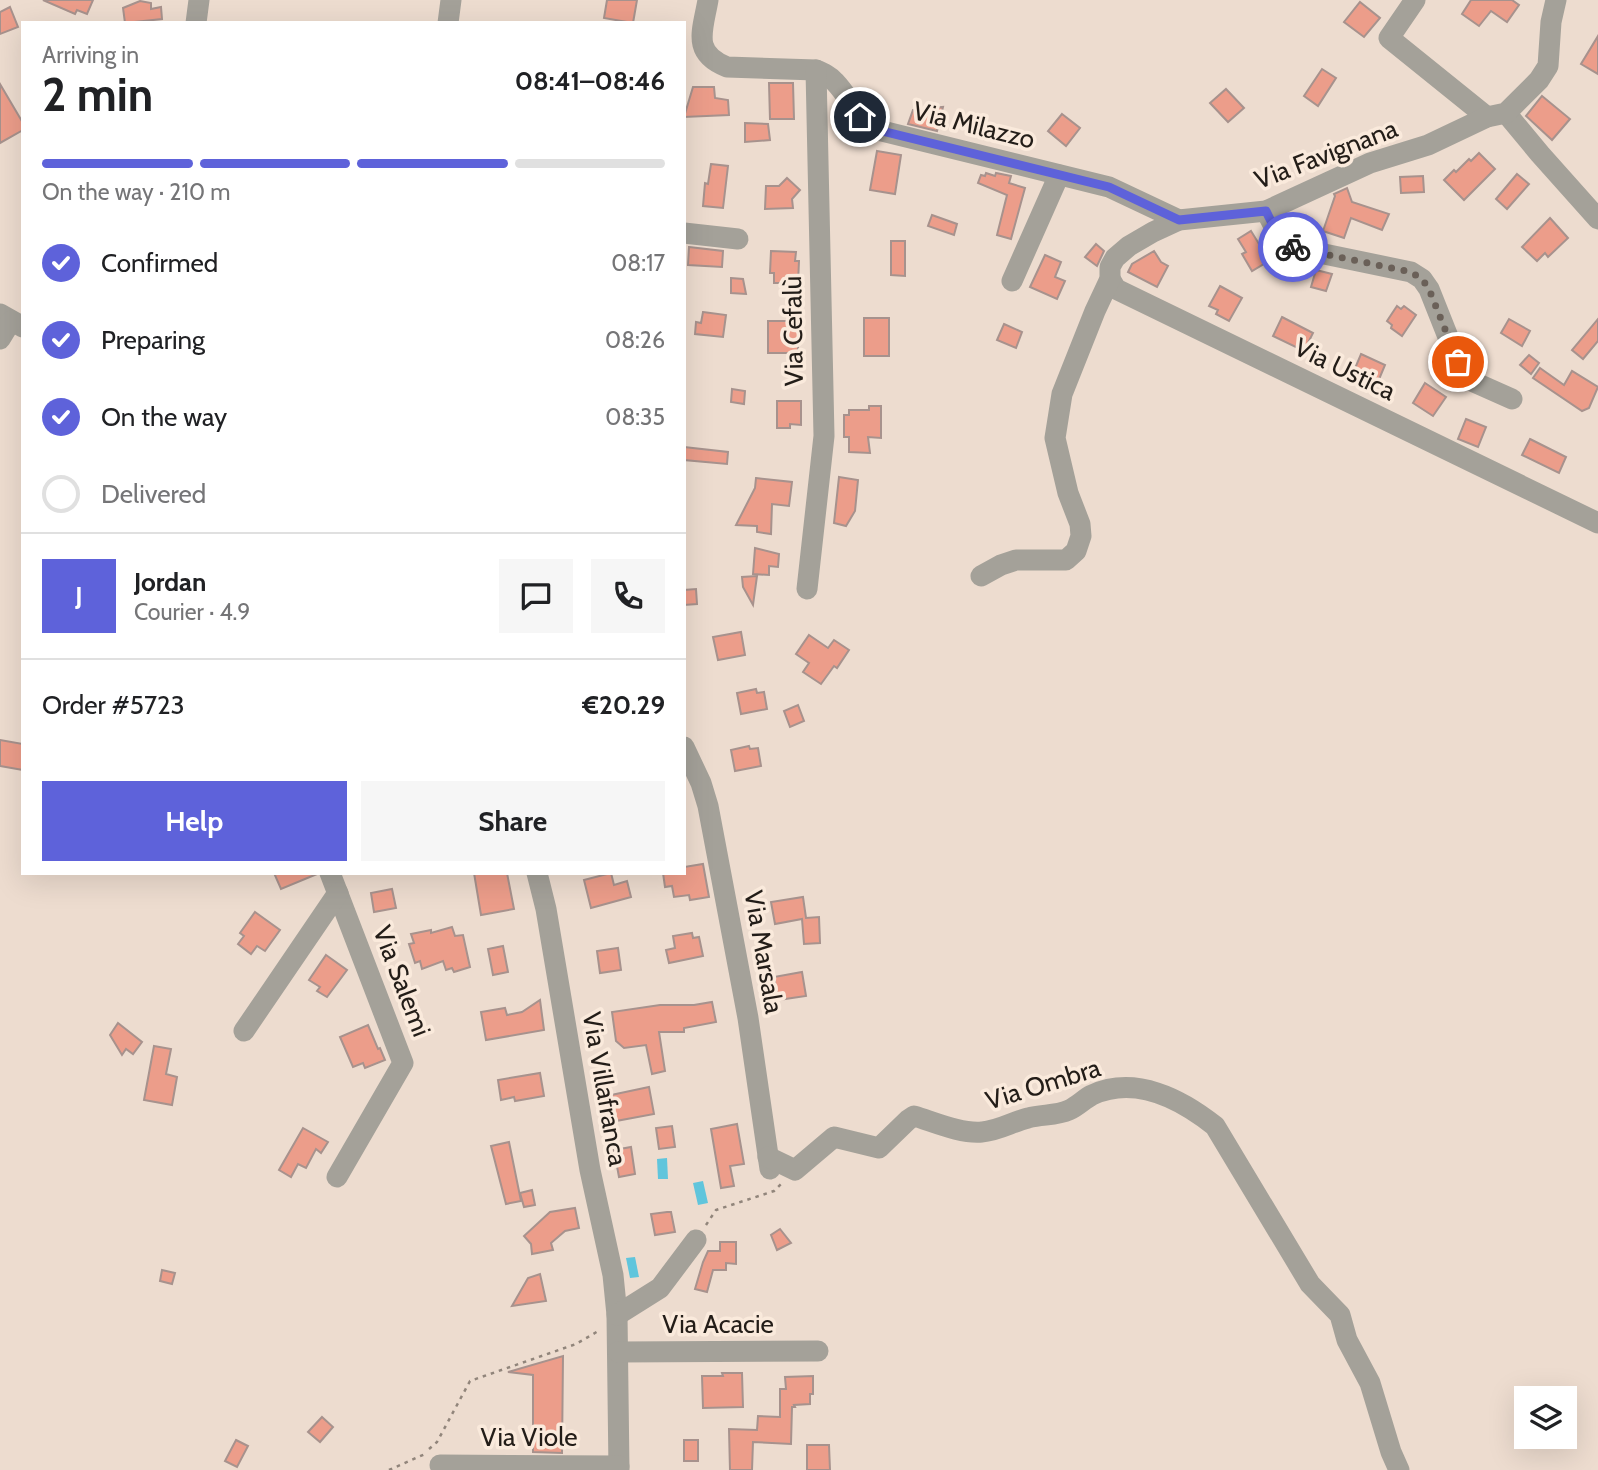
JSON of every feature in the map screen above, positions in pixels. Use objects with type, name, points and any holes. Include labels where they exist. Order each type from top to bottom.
[{"type":"street","points":[[197,21],[199,0]]},
{"type":"street","points":[[449,21],[451,0]]},
{"type":"street","points":[[708,0],[701,43],[710,58],[719,64],[727,67],[816,70]]},
{"type":"street","points":[[1415,0],[1388,38],[1496,115],[1540,154],[1598,219]]},
{"type":"street","name":"Via Favignana","points":[[981,576],[1016,560],[1066,560],[1076,551],[1081,536],[1080,524],[1068,493],[1055,438],[1062,394],[1110,279],[1110,267],[1115,258],[1153,232],[1179,220],[1266,211],[1370,163],[1428,145],[1496,115],[1539,80],[1548,66],[1551,22],[1556,0]]},
{"type":"street","name":"Via Milazzo","points":[[816,70],[835,82],[860,117],[870,126],[882,131],[1109,187],[1179,220]]},
{"type":"street","name":"Via Cefalù","points":[[807,589],[824,436],[816,70]]},
{"type":"street","points":[[1012,281],[1059,175]]},
{"type":"street","points":[[1266,211],[1279,236],[1288,245],[1411,272],[1422,279],[1429,289],[1467,379],[1512,399]]},
{"type":"street","points":[[686,233],[738,239]]},
{"type":"street","name":"Via Ustica","points":[[1110,279],[1116,289],[1598,523]]},
{"type":"street","name":"Via Marsala","points":[[686,751],[708,806],[748,1018],[769,1164],[795,1170]]},
{"type":"street","name":"Via Villafranca","points":[[538,875],[547,909],[590,1170],[613,1275],[617,1315],[619,1468]]},
{"type":"street","points":[[244,1031],[334,883]]},
{"type":"street","name":"Via Salemi","points":[[334,883],[403,1063],[337,1177]]},
{"type":"street","name":"Via Ombra","points":[[795,1170],[834,1137],[880,1148],[914,1116],[981,1132],[999,1129],[1030,1117],[1054,1115],[1107,1091],[1143,1089],[1177,1101],[1215,1126],[1310,1284],[1340,1315],[1348,1340],[1370,1383],[1399,1470]]},
{"type":"street","points":[[617,1315],[660,1288],[696,1240]]},
{"type":"street","name":"Via Acacie","points":[[618,1352],[818,1351]]},
{"type":"street","name":"Via Viole","points":[[440,1465],[619,1468]]},
{"type":"path","points":[[696,1240],[716,1210],[774,1191],[795,1170]]},
{"type":"path","points":[[389,1470],[425,1454],[437,1442],[470,1381],[576,1344],[601,1329],[617,1315]]},
{"type":"water","points":[[667,1158],[668,1179],[658,1179],[657,1159]]},
{"type":"water","points":[[703,1181],[708,1203],[698,1205],[693,1183]]},
{"type":"water","points":[[635,1257],[639,1277],[630,1278],[626,1258]]},
{"type":"building","points":[[43,0],[93,0],[87,14],[77,10],[75,14]]},
{"type":"building","points":[[607,0],[637,0],[633,21],[604,18]]},
{"type":"building","points":[[1471,0],[1512,0],[1519,5],[1507,22],[1491,11],[1479,26],[1462,14]]},
{"type":"building","points":[[140,1],[151,3],[151,9],[161,7],[162,19],[125,21],[123,8]]},
{"type":"building","points":[[1360,2],[1380,18],[1364,37],[1344,22]]},
{"type":"building","points":[[10,7],[18,27],[0,34],[0,12]]},
{"type":"building","points":[[1598,36],[1598,74],[1581,64]]},
{"type":"building","points":[[1322,69],[1336,78],[1318,106],[1304,96]]},
{"type":"building","points":[[769,83],[793,83],[794,119],[770,119]]},
{"type":"building","points":[[0,84],[21,120],[21,131],[0,143]]},
{"type":"building","points":[[693,87],[714,87],[715,98],[728,100],[729,115],[686,117]]},
{"type":"building","points":[[1226,89],[1244,108],[1228,122],[1210,103]]},
{"type":"building","points":[[1542,96],[1570,119],[1552,140],[1526,116]]},
{"type":"building","points":[[943,107],[937,131],[908,124],[913,110]]},
{"type":"building","points":[[1062,114],[1080,128],[1066,146],[1048,131]]},
{"type":"building","points":[[745,123],[768,124],[770,140],[745,142]]},
{"type":"building","points":[[877,151],[901,155],[895,194],[870,190]]},
{"type":"building","points":[[1479,153],[1495,169],[1464,200],[1444,180]]},
{"type":"building","points":[[711,164],[728,166],[723,208],[703,206],[705,183],[708,184]]},
{"type":"building","points":[[986,173],[1011,176],[1009,183],[1025,188],[1011,239],[997,235],[1007,195],[978,183],[981,175],[985,176]]},
{"type":"building","points":[[1517,174],[1529,184],[1507,209],[1496,199]]},
{"type":"building","points":[[1423,176],[1424,192],[1401,193],[1400,177]]},
{"type":"building","points":[[787,178],[800,190],[792,199],[793,208],[765,209],[766,186],[779,186]]},
{"type":"building","points":[[1347,188],[1352,202],[1389,214],[1382,230],[1351,218],[1344,238],[1323,231],[1334,194]]},
{"type":"building","points":[[932,215],[957,224],[954,235],[928,226]]},
{"type":"building","points":[[1550,218],[1568,238],[1548,257],[1545,253],[1537,261],[1522,247]]},
{"type":"building","points":[[1251,231],[1272,259],[1252,271],[1242,254],[1246,252],[1238,239]]},
{"type":"building","points":[[891,241],[905,241],[905,276],[891,275]]},
{"type":"building","points":[[1096,244],[1104,251],[1097,266],[1085,257]]},
{"type":"building","points":[[689,247],[723,251],[722,267],[688,265]]},
{"type":"building","points":[[771,251],[796,252],[795,261],[799,261],[798,283],[774,283],[774,273],[770,273]]},
{"type":"building","points":[[1154,251],[1161,262],[1168,266],[1157,287],[1128,272],[1132,264]]},
{"type":"building","points":[[1045,255],[1061,262],[1055,277],[1065,281],[1057,299],[1030,287]]},
{"type":"building","points":[[1316,270],[1332,274],[1326,291],[1311,287]]},
{"type":"building","points":[[731,278],[743,279],[746,294],[731,293]]},
{"type":"building","points":[[1220,286],[1242,298],[1229,321],[1216,314],[1218,310],[1209,306]]},
{"type":"building","points":[[1397,306],[1401,309],[1404,306],[1416,315],[1402,336],[1391,328],[1392,325],[1387,321]]},
{"type":"building","points":[[703,312],[726,315],[723,337],[695,334],[696,322],[701,323]]},
{"type":"building","points":[[1282,317],[1313,333],[1304,351],[1273,336]]},
{"type":"building","points":[[864,318],[889,318],[889,356],[864,356]]},
{"type":"building","points":[[1509,319],[1530,331],[1522,346],[1501,333]]},
{"type":"building","points":[[1598,319],[1598,341],[1583,359],[1572,350]]},
{"type":"building","points":[[768,321],[798,321],[798,353],[768,353]]},
{"type":"building","points":[[1004,324],[1022,332],[1016,348],[997,340]]},
{"type":"building","points":[[1361,354],[1385,365],[1375,389],[1351,378]]},
{"type":"building","points":[[1529,355],[1539,363],[1531,374],[1520,365]]},
{"type":"building","points":[[1540,368],[1564,385],[1572,371],[1598,387],[1589,408],[1582,411],[1533,378]]},
{"type":"building","points":[[1425,383],[1446,397],[1433,416],[1413,403]]},
{"type":"building","points":[[732,389],[745,391],[744,404],[731,402]]},
{"type":"building","points":[[777,401],[801,401],[801,425],[790,424],[790,428],[777,428]]},
{"type":"building","points":[[869,406],[881,406],[881,438],[868,437],[870,453],[849,452],[849,437],[844,437],[844,415],[849,415],[849,410],[869,410]]},
{"type":"building","points":[[1466,419],[1486,427],[1478,447],[1458,439]]},
{"type":"building","points":[[1530,439],[1566,457],[1559,473],[1522,455]]},
{"type":"building","points":[[686,447],[728,452],[727,464],[686,460]]},
{"type":"building","points":[[839,477],[858,480],[855,511],[846,526],[834,523]]},
{"type":"building","points":[[756,478],[792,482],[789,506],[772,504],[771,534],[757,532],[757,526],[736,525],[755,488]]},
{"type":"building","points":[[755,548],[779,554],[778,567],[769,566],[769,575],[753,574]]},
{"type":"building","points":[[757,576],[753,605],[743,587],[742,577]]},
{"type":"building","points":[[696,589],[697,604],[686,605],[686,590]]},
{"type":"building","points":[[741,632],[745,655],[718,660],[713,637]]},
{"type":"building","points":[[809,635],[828,648],[834,640],[849,650],[837,668],[834,666],[821,684],[803,672],[809,663],[796,654]]},
{"type":"building","points":[[756,689],[757,693],[764,692],[767,709],[741,714],[737,693]]},
{"type":"building","points":[[798,705],[804,721],[790,727],[784,711]]},
{"type":"building","points":[[0,740],[21,744],[21,770],[0,766]]},
{"type":"building","points":[[749,746],[750,749],[758,748],[761,766],[735,771],[731,750]]},
{"type":"building","points":[[703,864],[709,897],[690,900],[689,895],[674,897],[672,886],[665,887],[663,875],[686,875],[686,867]]},
{"type":"building","points":[[275,875],[315,875],[281,889]]},
{"type":"building","points":[[474,875],[507,875],[514,909],[481,915]]},
{"type":"building","points":[[612,875],[614,885],[627,881],[631,897],[591,908],[584,880]]},
{"type":"building","points":[[392,889],[396,908],[374,912],[371,893]]},
{"type":"building","points":[[803,897],[806,918],[819,917],[820,943],[804,944],[802,919],[775,924],[771,902]]},
{"type":"building","points":[[255,912],[280,930],[265,951],[257,946],[251,954],[238,944],[244,936],[240,933]]},
{"type":"building","points":[[452,927],[455,936],[463,935],[470,967],[454,972],[452,968],[446,970],[443,961],[422,969],[420,961],[415,963],[409,944],[414,943],[411,934],[431,930],[431,933]]},
{"type":"building","points":[[692,933],[693,938],[699,937],[703,956],[669,963],[666,950],[675,948],[673,936]]},
{"type":"building","points":[[503,946],[508,972],[493,975],[488,949]]},
{"type":"building","points":[[618,948],[621,970],[600,973],[597,951]]},
{"type":"building","points":[[326,955],[347,970],[327,997],[317,991],[320,987],[309,980]]},
{"type":"building","points":[[802,972],[806,996],[778,1000],[774,977]]},
{"type":"building","points":[[540,1000],[544,1030],[486,1040],[481,1012],[505,1008],[507,1015],[522,1012]]},
{"type":"building","points":[[712,1002],[716,1022],[684,1028],[684,1032],[659,1032],[665,1071],[652,1074],[646,1045],[624,1048],[616,1041],[612,1012],[660,1005]]},
{"type":"building","points":[[118,1023],[142,1042],[133,1054],[126,1049],[122,1055],[110,1035]]},
{"type":"building","points":[[368,1025],[385,1060],[365,1068],[363,1063],[353,1067],[340,1037]]},
{"type":"building","points":[[154,1046],[171,1049],[166,1074],[177,1077],[172,1105],[144,1100]]},
{"type":"building","points":[[540,1073],[544,1096],[515,1101],[514,1097],[501,1100],[498,1080]]},
{"type":"building","points":[[649,1087],[654,1114],[616,1121],[611,1095]]},
{"type":"building","points":[[737,1124],[744,1164],[730,1166],[734,1186],[721,1188],[711,1129]]},
{"type":"building","points":[[672,1126],[675,1147],[659,1149],[656,1128]]},
{"type":"building","points":[[303,1128],[328,1142],[321,1153],[316,1149],[306,1168],[298,1164],[291,1177],[279,1170]]},
{"type":"building","points":[[509,1142],[521,1201],[506,1204],[491,1146]]},
{"type":"building","points":[[631,1147],[635,1174],[619,1177],[614,1150]]},
{"type":"building","points":[[532,1190],[535,1205],[524,1207],[520,1193]]},
{"type":"building","points":[[575,1208],[579,1228],[565,1231],[551,1243],[553,1250],[532,1254],[531,1244],[524,1236],[550,1212]]},
{"type":"building","points":[[671,1212],[675,1232],[655,1235],[651,1214]]},
{"type":"building","points":[[780,1229],[791,1243],[777,1250],[771,1235]]},
{"type":"building","points":[[720,1242],[736,1242],[736,1264],[726,1263],[726,1270],[713,1270],[707,1292],[695,1289],[708,1251],[720,1251]]},
{"type":"building","points":[[162,1270],[175,1273],[172,1284],[160,1281]]},
{"type":"building","points":[[540,1274],[546,1301],[512,1306],[528,1278]]},
{"type":"building","points":[[563,1356],[562,1453],[533,1452],[533,1375],[508,1372]]},
{"type":"building","points":[[722,1373],[742,1373],[743,1407],[703,1408],[702,1376],[723,1376]]},
{"type":"building","points":[[813,1376],[810,1404],[792,1407],[791,1444],[753,1442],[752,1470],[730,1470],[729,1429],[757,1430],[758,1416],[780,1417],[780,1389],[786,1389],[785,1377]]},
{"type":"building","points":[[322,1417],[333,1427],[320,1442],[308,1432]]},
{"type":"building","points":[[236,1440],[248,1446],[237,1467],[225,1461]]},
{"type":"building","points":[[684,1440],[698,1440],[698,1461],[684,1461]]},
{"type":"building","points":[[807,1445],[829,1445],[830,1470],[807,1470]]},
{"type":"way so far","points":[[1293,247],[1411,272],[1422,279],[1429,289],[1458,362]]},
{"type":"route","points":[[860,117],[870,126],[882,131],[1109,187],[1179,220],[1266,211],[1279,236],[1293,247]]}]
